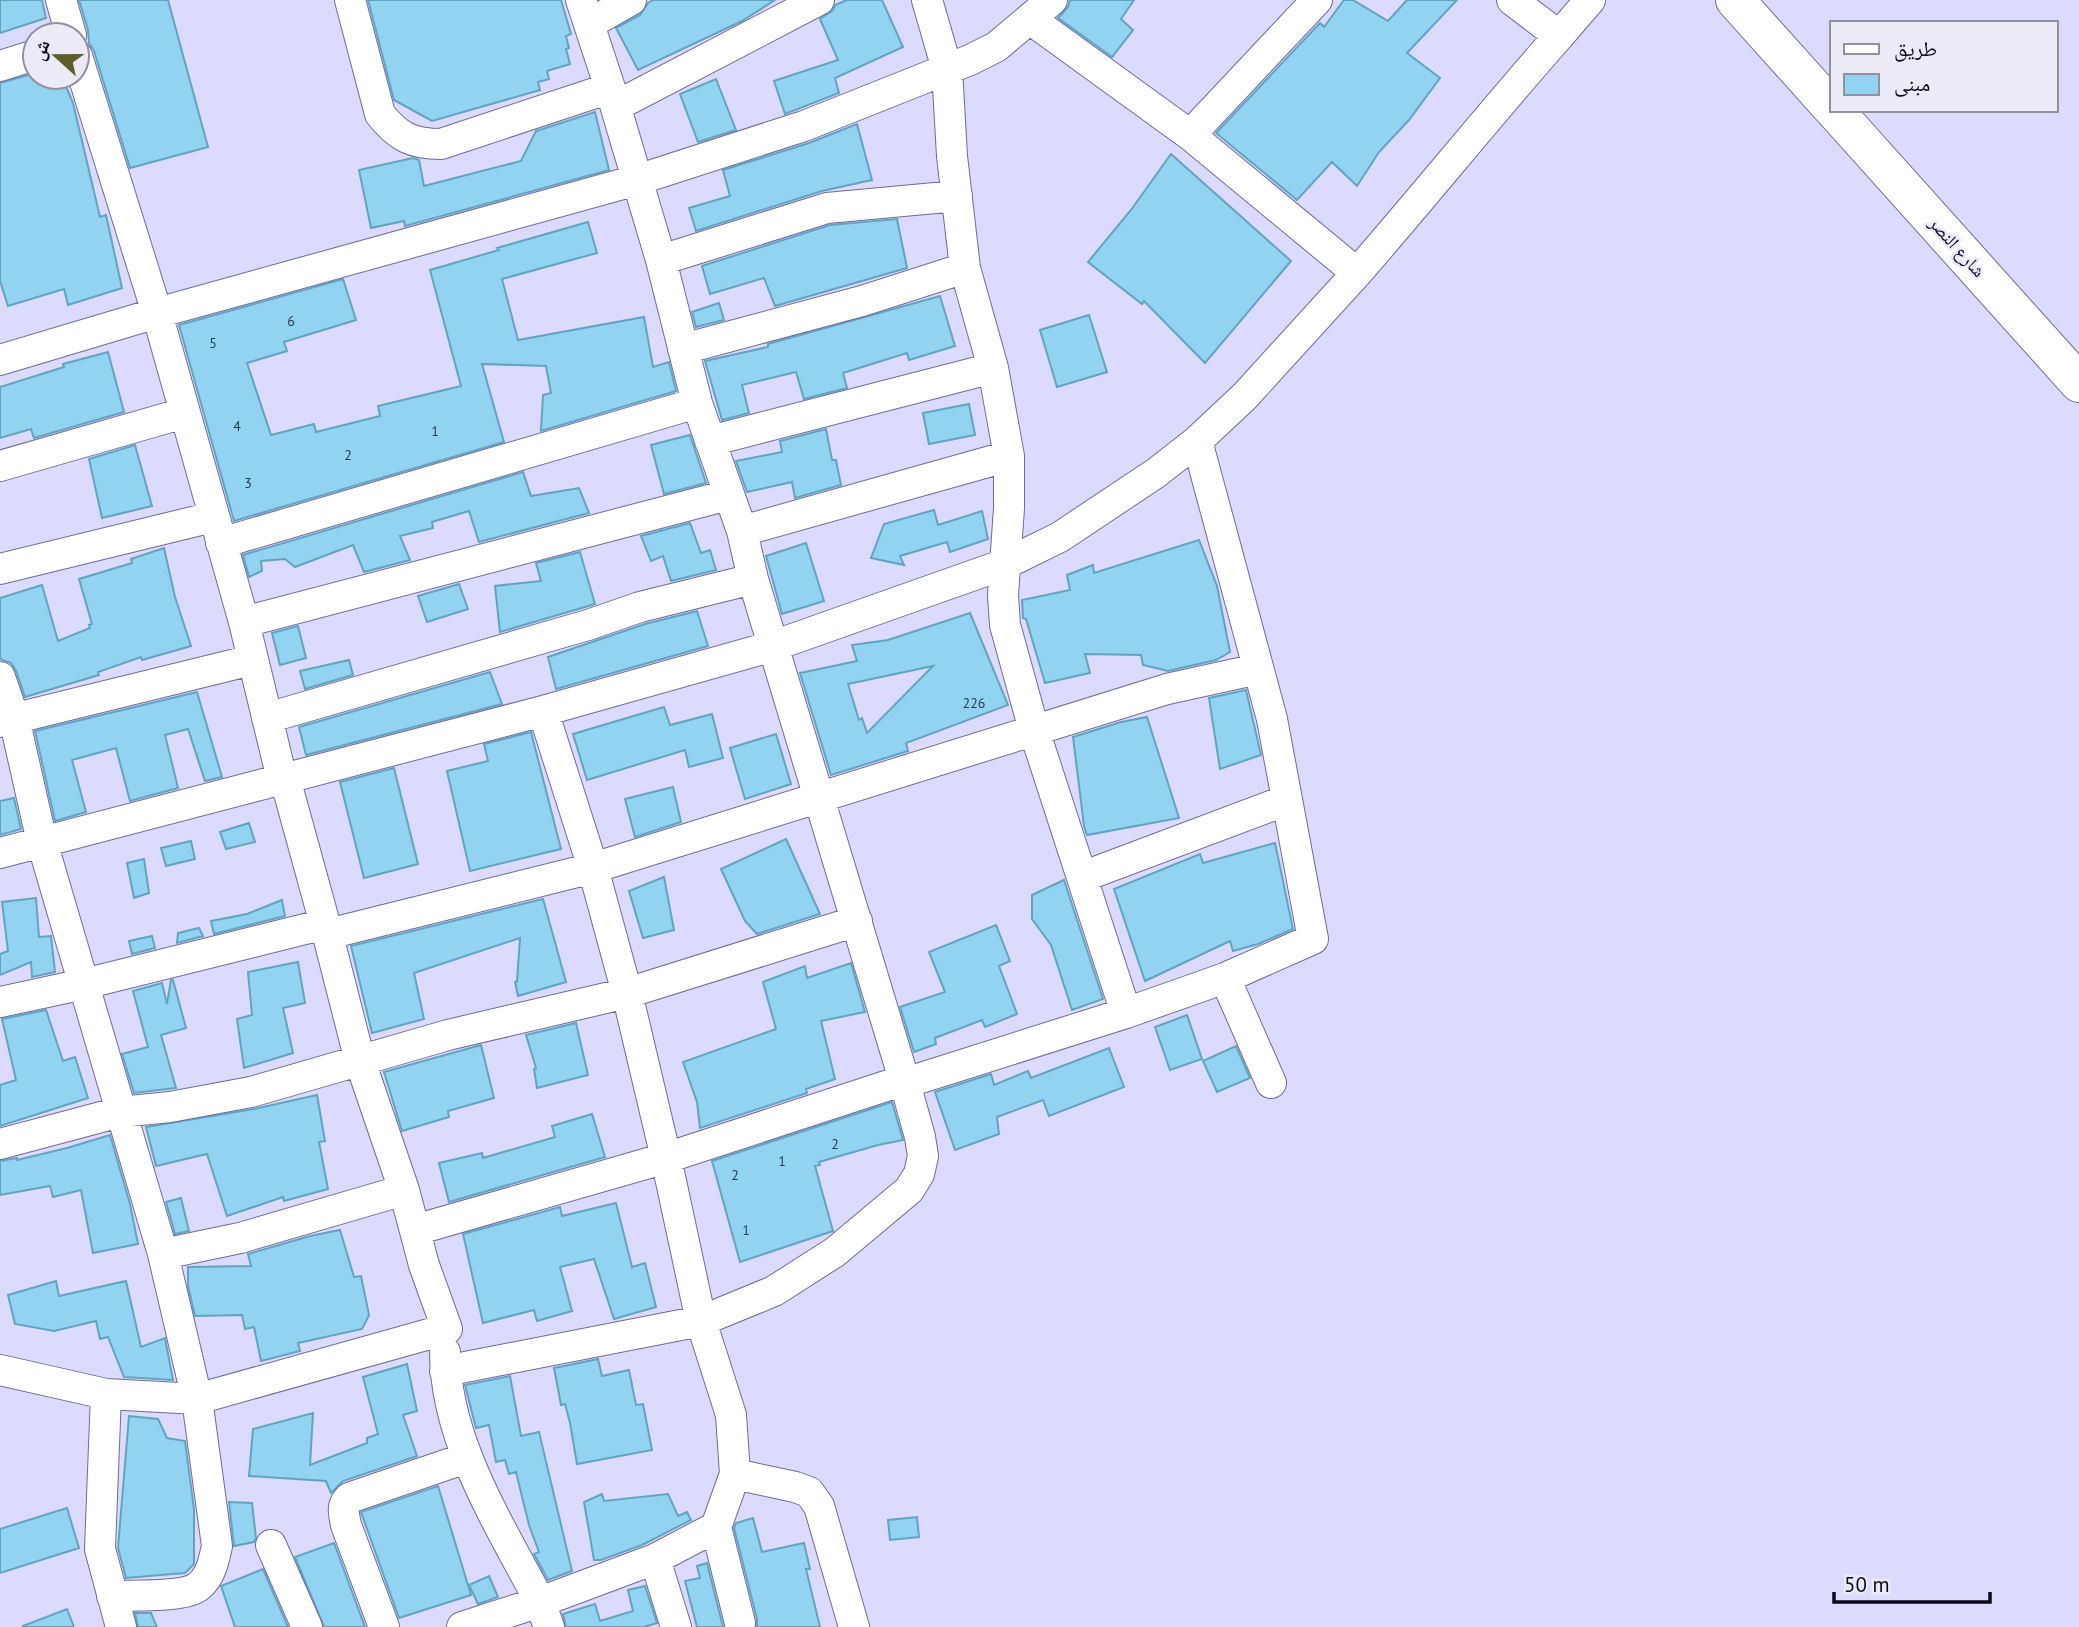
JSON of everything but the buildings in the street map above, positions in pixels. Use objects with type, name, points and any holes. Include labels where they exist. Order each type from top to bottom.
[{"type":"main road","name":"شارع النصر","points":[[1735,0],[1830,106]]},
{"type":"main road","name":"شارع النصر","points":[[1836,112],[2079,383]]},
{"type":"street","points":[[61,0],[67,21]]},
{"type":"street","points":[[350,0],[380,114],[391,128],[406,139],[424,144],[442,144],[613,97],[819,0]]},
{"type":"street","points":[[446,1371],[701,1321],[774,1291],[835,1252],[909,1190],[919,1174],[923,1156],[905,1083],[753,579],[742,531],[697,403],[661,260],[585,12],[631,0]]},
{"type":"street","points":[[927,0],[947,69],[952,156],[965,268],[993,368],[1009,456],[1009,508],[1003,595],[1006,625],[1034,730],[1126,1013]]},
{"type":"street","points":[[1511,0],[1559,36]]},
{"type":"street","points":[[0,853],[543,711],[773,646],[1004,564],[1060,537],[1156,473],[1245,396],[1446,171],[1498,104],[1590,0]]},
{"type":"street","points":[[1190,135],[1310,3]]},
{"type":"street","points":[[0,360],[156,313],[637,180],[804,126],[996,47],[1041,9],[1357,273]]},
{"type":"street","points":[[0,66],[21,59]]},
{"type":"street","points":[[88,91],[156,313],[244,622],[282,779],[289,793],[327,929],[360,1061],[404,1189],[424,1265],[447,1329],[446,1371],[466,1458],[545,1615]]},
{"type":"street","points":[[661,260],[827,208],[957,196]]},
{"type":"street","points":[[683,349],[862,301],[965,268]]},
{"type":"street","points":[[710,441],[993,368]]},
{"type":"street","points":[[0,569],[217,530],[697,403]]},
{"type":"street","points":[[0,466],[184,413]]},
{"type":"street","points":[[415,1230],[666,1158],[889,1085],[905,1083],[1126,1013],[1226,978],[1313,939],[1272,719],[1196,441]]},
{"type":"street","points":[[742,531],[1009,456]]},
{"type":"street","points":[[244,622],[728,495]]},
{"type":"street","points":[[267,718],[588,625],[640,607],[753,579]]},
{"type":"street","points":[[7,720],[252,660]]},
{"type":"street","points":[[0,1002],[593,868],[1167,689],[1258,669]]},
{"type":"street","points":[[0,677],[7,720],[163,1254],[197,1399],[217,1546],[211,1570],[198,1587],[181,1592],[112,1596]]},
{"type":"street","points":[[543,711],[593,868],[666,1158],[701,1321],[731,1415],[735,1474],[716,1527],[740,1623]]},
{"type":"street","points":[[1082,877],[1287,800]]},
{"type":"street","points":[[0,1144],[120,1112],[170,1107],[251,1092],[448,1035],[626,993],[857,921]]},
{"type":"street","points":[[1226,978],[1271,1083]]},
{"type":"street","points":[[163,1254],[240,1238],[404,1189]]},
{"type":"street","points":[[0,1370],[106,1394],[197,1399],[310,1365],[447,1329]]},
{"type":"street","points":[[106,1394],[100,1549],[121,1627]]},
{"type":"street","points":[[384,1627],[346,1525],[343,1509],[345,1502],[349,1497],[466,1458]]},
{"type":"street","points":[[735,1474],[809,1492],[819,1506],[854,1627]]},
{"type":"street","points":[[462,1627],[545,1615],[716,1527]]},
{"type":"street","points":[[271,1545],[307,1627]]},
{"type":"street","points":[[655,1559],[676,1627]]}]
